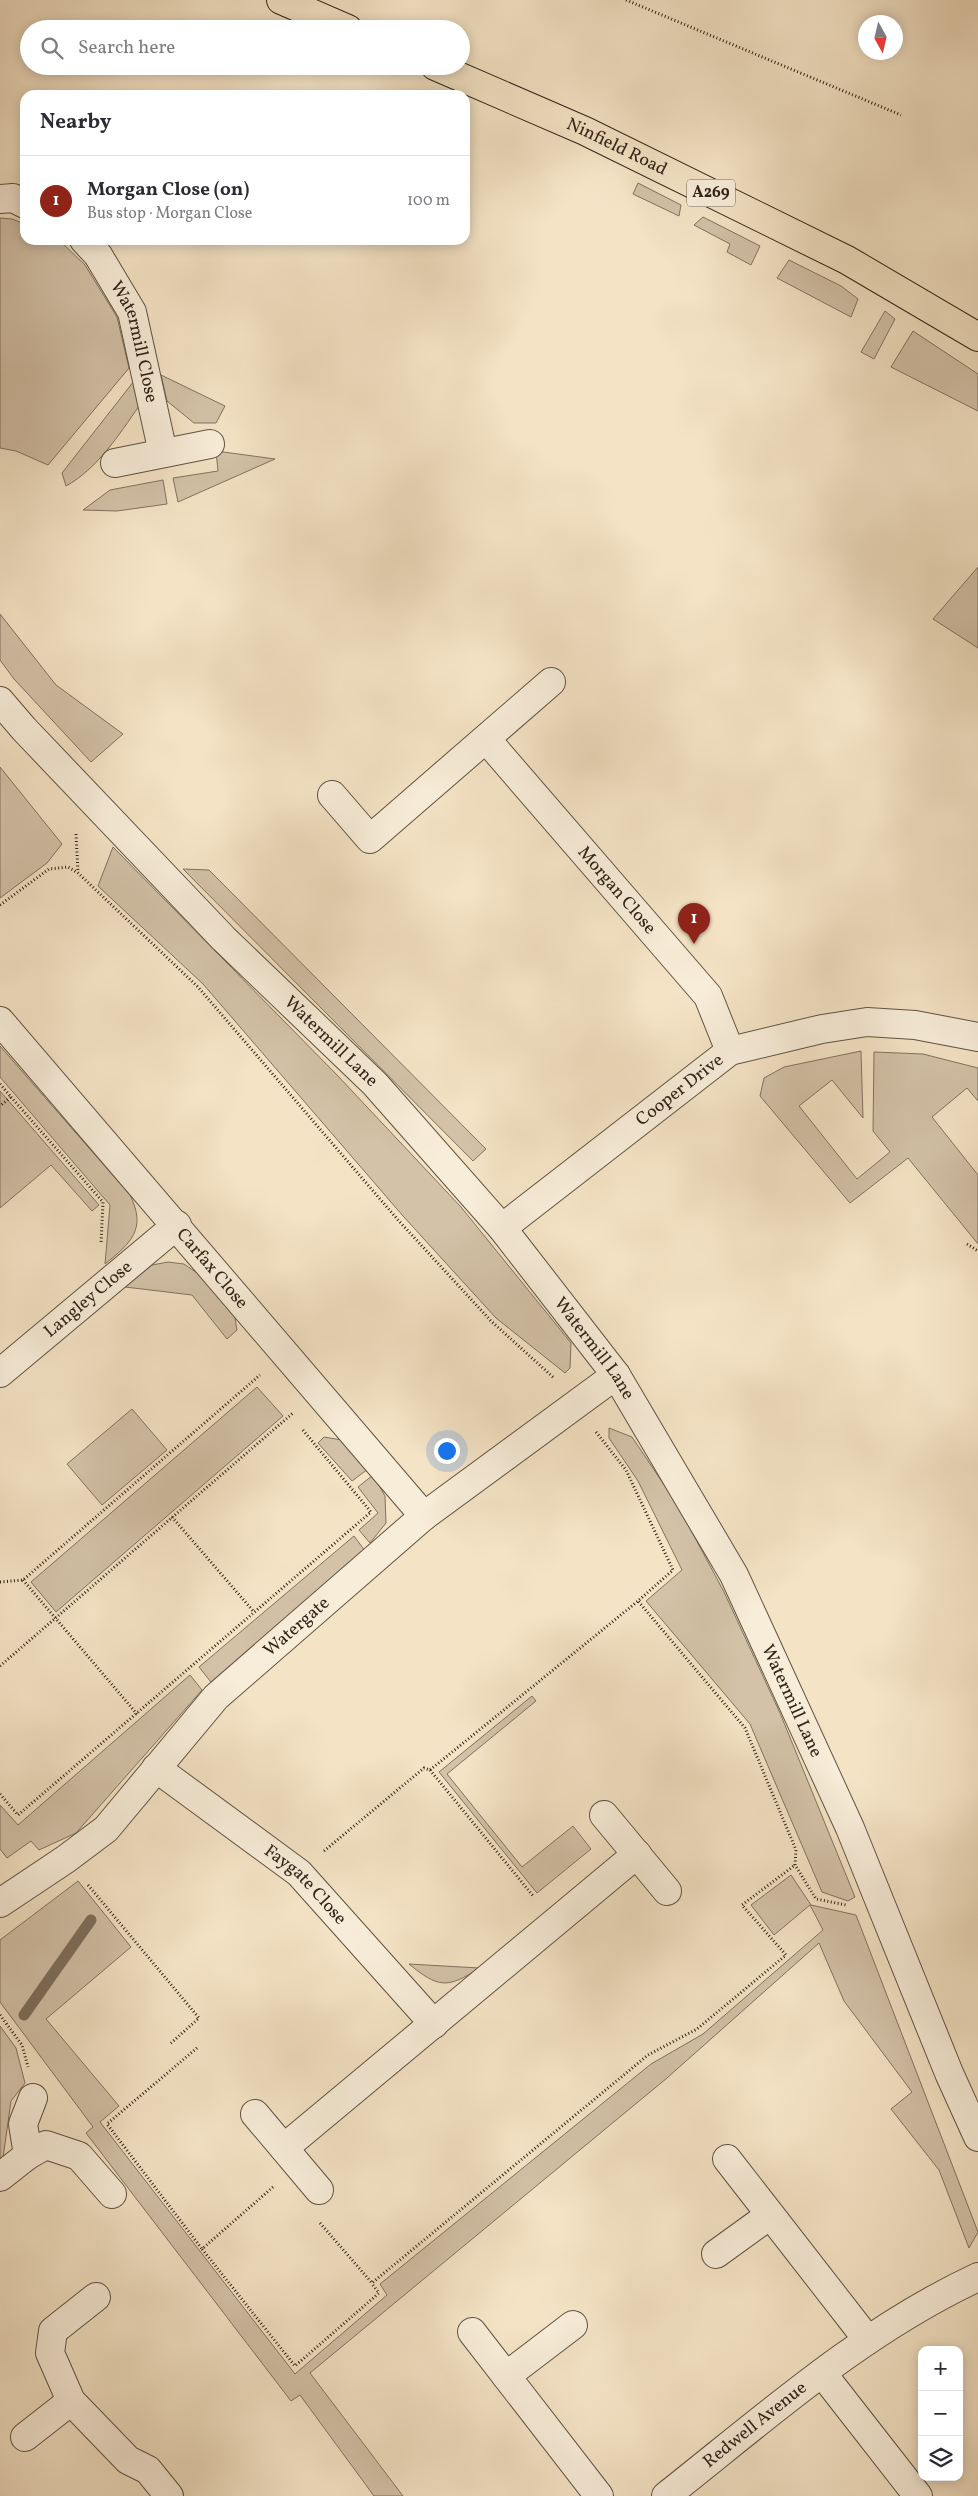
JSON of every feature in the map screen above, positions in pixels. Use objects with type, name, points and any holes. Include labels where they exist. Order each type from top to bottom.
[{"type":"main road","points":[[281,0],[327,20]]},
{"type":"main road","name":"Ninfield Road","points":[[456,75],[585,131],[838,256],[978,337]]},
{"type":"street","points":[[0,199],[13,198],[20,202]]},
{"type":"street","name":"Watermill Close","points":[[89,245],[98,255],[132,312],[164,454]]},
{"type":"street","points":[[115,463],[210,444]]},
{"type":"street","points":[[332,795],[370,839],[551,682]]},
{"type":"street","name":"Watermill Lane","points":[[0,700],[24,730],[224,939],[375,1084],[502,1228],[616,1375],[734,1576],[850,1828],[978,2137]]},
{"type":"street","name":"Morgan Close","points":[[486,739],[708,996],[730,1051]]},
{"type":"street","name":"Carfax Close","points":[[0,1021],[177,1225],[424,1516]]},
{"type":"street","name":"Cooper Drive","points":[[502,1228],[730,1051],[822,1029],[868,1022],[916,1025],[978,1037]]},
{"type":"street","name":"Langley Close","points":[[0,1373],[98,1289],[177,1225]]},
{"type":"street","name":"Watergate","points":[[0,1903],[66,1859],[106,1829],[216,1697],[424,1516],[616,1375]]},
{"type":"street","name":"Faygate Close","points":[[156,1768],[299,1873],[434,2024]]},
{"type":"street","points":[[604,1815],[668,1891]]},
{"type":"street","points":[[291,2157],[434,2024],[637,1854]]},
{"type":"street","points":[[28,2155],[23,2124],[33,2098]]},
{"type":"street","points":[[255,2114],[319,2190]]},
{"type":"street","points":[[0,2177],[28,2155],[46,2145],[79,2156],[112,2194]]},
{"type":"street","points":[[727,2159],[867,2339]]},
{"type":"street","points":[[716,2254],[770,2215]]},
{"type":"street","name":"Redwell Avenue","points":[[666,2496],[867,2339],[948,2291],[978,2277]]},
{"type":"street","points":[[96,2297],[54,2331],[50,2353],[71,2401],[128,2460],[148,2470],[169,2496]]},
{"type":"street","points":[[506,2376],[573,2325]]},
{"type":"street","points":[[472,2332],[599,2496]]},
{"type":"street","name":"Redwell Avenue","points":[[822,2373],[918,2496]]},
{"type":"street","points":[[25,2437],[71,2401]]},
{"type":"path","points":[[626,0],[901,115]]},
{"type":"path","points":[[0,905],[49,869],[68,867],[78,873],[198,987],[398,1220],[491,1321],[558,1382],[626,1470],[673,1570],[638,1601],[430,1770]]},
{"type":"path","points":[[0,1084],[103,1202],[98,1289]]},
{"type":"path","points":[[0,1106],[11,1097]]},
{"type":"path","points":[[967,1244],[978,1251]]},
{"type":"path","points":[[0,1582],[23,1580],[286,1353]]},
{"type":"path","points":[[0,1666],[318,1392]]},
{"type":"path","points":[[0,1794],[18,1814],[371,1512],[290,1415]]},
{"type":"path","points":[[172,1517],[254,1612]]},
{"type":"path","points":[[23,1580],[137,1714]]},
{"type":"path","points":[[638,1601],[745,1728],[796,1850],[794,1865],[816,1899],[885,1913]]},
{"type":"path","points":[[299,1873],[424,1768],[430,1770],[555,1923]]},
{"type":"path","points":[[66,1859],[199,2018],[170,2044]]},
{"type":"path","points":[[372,2283],[648,2055],[697,2029],[786,1955],[742,1905],[794,1865]]},
{"type":"path","points":[[0,2016],[22,2045],[29,2069],[33,2098]]},
{"type":"path","points":[[197,2048],[107,2124],[295,2366],[379,2293],[320,2222],[319,2190]]},
{"type":"path","points":[[202,2248],[291,2157]]},
{"type":"shaded area","points":[[638,183],[681,205],[679,216],[633,194]]},
{"type":"shaded area","points":[[703,217],[760,246],[751,265],[727,252],[730,244],[694,225]]},
{"type":"shaded area","points":[[0,218],[20,222],[20,245],[64,245],[85,265],[117,317],[129,368],[48,465],[16,451],[0,448]]},
{"type":"shaded area","points":[[789,260],[841,286],[858,299],[851,317],[777,278]]},
{"type":"shaded area","points":[[885,311],[895,319],[874,359],[861,352]]},
{"type":"shaded area","points":[[913,331],[978,374],[978,411],[891,367]]},
{"type":"shaded area","points":[[161,375],[225,406],[216,423],[194,423],[167,401]]},
{"type":"shaded area","points":[[134,381],[139,406],[115,440],[97,461],[66,486],[62,473]]},
{"type":"shaded area","points":[[216,451],[275,459],[178,502],[173,478],[218,471]]},
{"type":"shaded area","points":[[163,480],[167,504],[117,511],[83,510],[110,490]]},
{"type":"shaded area","points":[[978,567],[978,648],[933,619]]},
{"type":"shaded area","points":[[0,614],[56,685],[123,734],[91,762],[14,679],[0,660]]},
{"type":"shaded area","points":[[0,767],[62,844],[47,863],[0,898]]},
{"type":"shaded area","points":[[113,847],[337,1075],[461,1207],[571,1343],[570,1368],[565,1373],[496,1318],[403,1216],[203,984],[98,886]]},
{"type":"shaded area","points":[[183,869],[209,870],[486,1149],[473,1161]]},
{"type":"shaded area","points":[[0,1046],[130,1195],[137,1217],[134,1234],[129,1242],[105,1264],[110,1205],[0,1077]]},
{"type":"shaded area","points":[[861,1051],[863,1118],[832,1080],[799,1106],[857,1179],[890,1152],[873,1131],[874,1052],[923,1054],[978,1068],[978,1101],[967,1088],[932,1117],[978,1175],[978,1244],[908,1158],[850,1203],[760,1096],[764,1078],[784,1067]]},
{"type":"shaded area","points":[[0,1091],[99,1205],[92,1211],[51,1165],[0,1208]]},
{"type":"shaded area","points":[[168,1262],[184,1264],[203,1277],[234,1312],[237,1330],[227,1339],[192,1295],[125,1287],[152,1265]]},
{"type":"shaded area","points":[[257,1387],[283,1416],[56,1612],[31,1582]]},
{"type":"shaded area","points":[[132,1409],[167,1450],[102,1505],[67,1464]]},
{"type":"shaded area","points":[[609,1428],[632,1437],[677,1504],[724,1592],[780,1713],[855,1897],[848,1901],[822,1892],[750,1724],[646,1601],[682,1570],[638,1481],[609,1438]]},
{"type":"shaded area","points":[[324,1437],[342,1440],[368,1469],[352,1481],[318,1443]]},
{"type":"shaded area","points":[[373,1475],[385,1496],[386,1523],[370,1543],[359,1530],[378,1513],[358,1487]]},
{"type":"shaded area","points":[[354,1536],[365,1551],[211,1682],[199,1667]]},
{"type":"shaded area","points":[[190,1675],[202,1690],[76,1833],[39,1850],[31,1841],[7,1858],[0,1849],[0,1805],[18,1825]]},
{"type":"shaded area","points":[[532,1696],[536,1701],[447,1774],[522,1867],[573,1826],[591,1849],[537,1893],[439,1772]]},
{"type":"shaded area","points":[[791,1875],[811,1905],[856,1915],[978,2232],[969,2248],[939,2170],[891,2109],[912,2092],[844,2001],[819,1943],[667,2078],[310,2373],[403,2496],[374,2496],[300,2395],[291,2401],[86,2133],[93,2127],[0,2002],[0,1940],[78,1881],[131,1947],[46,2019],[119,2106],[100,2122],[295,2374],[387,2295],[380,2284],[651,2064],[703,2034],[823,1930],[810,1905],[774,1935],[751,1905]]},
{"type":"shaded area","points":[[409,1964],[479,1968],[459,1980],[443,1983],[428,1978]]},
{"type":"shaded area","points":[[0,2026],[16,2048],[25,2083],[11,2101],[3,2158],[0,2159]]},
{"type":"waterway","points":[[24,2015],[91,1920]]},
{"type":"place","name":"Morgan Close (on)","points":[[694,944]]}]
